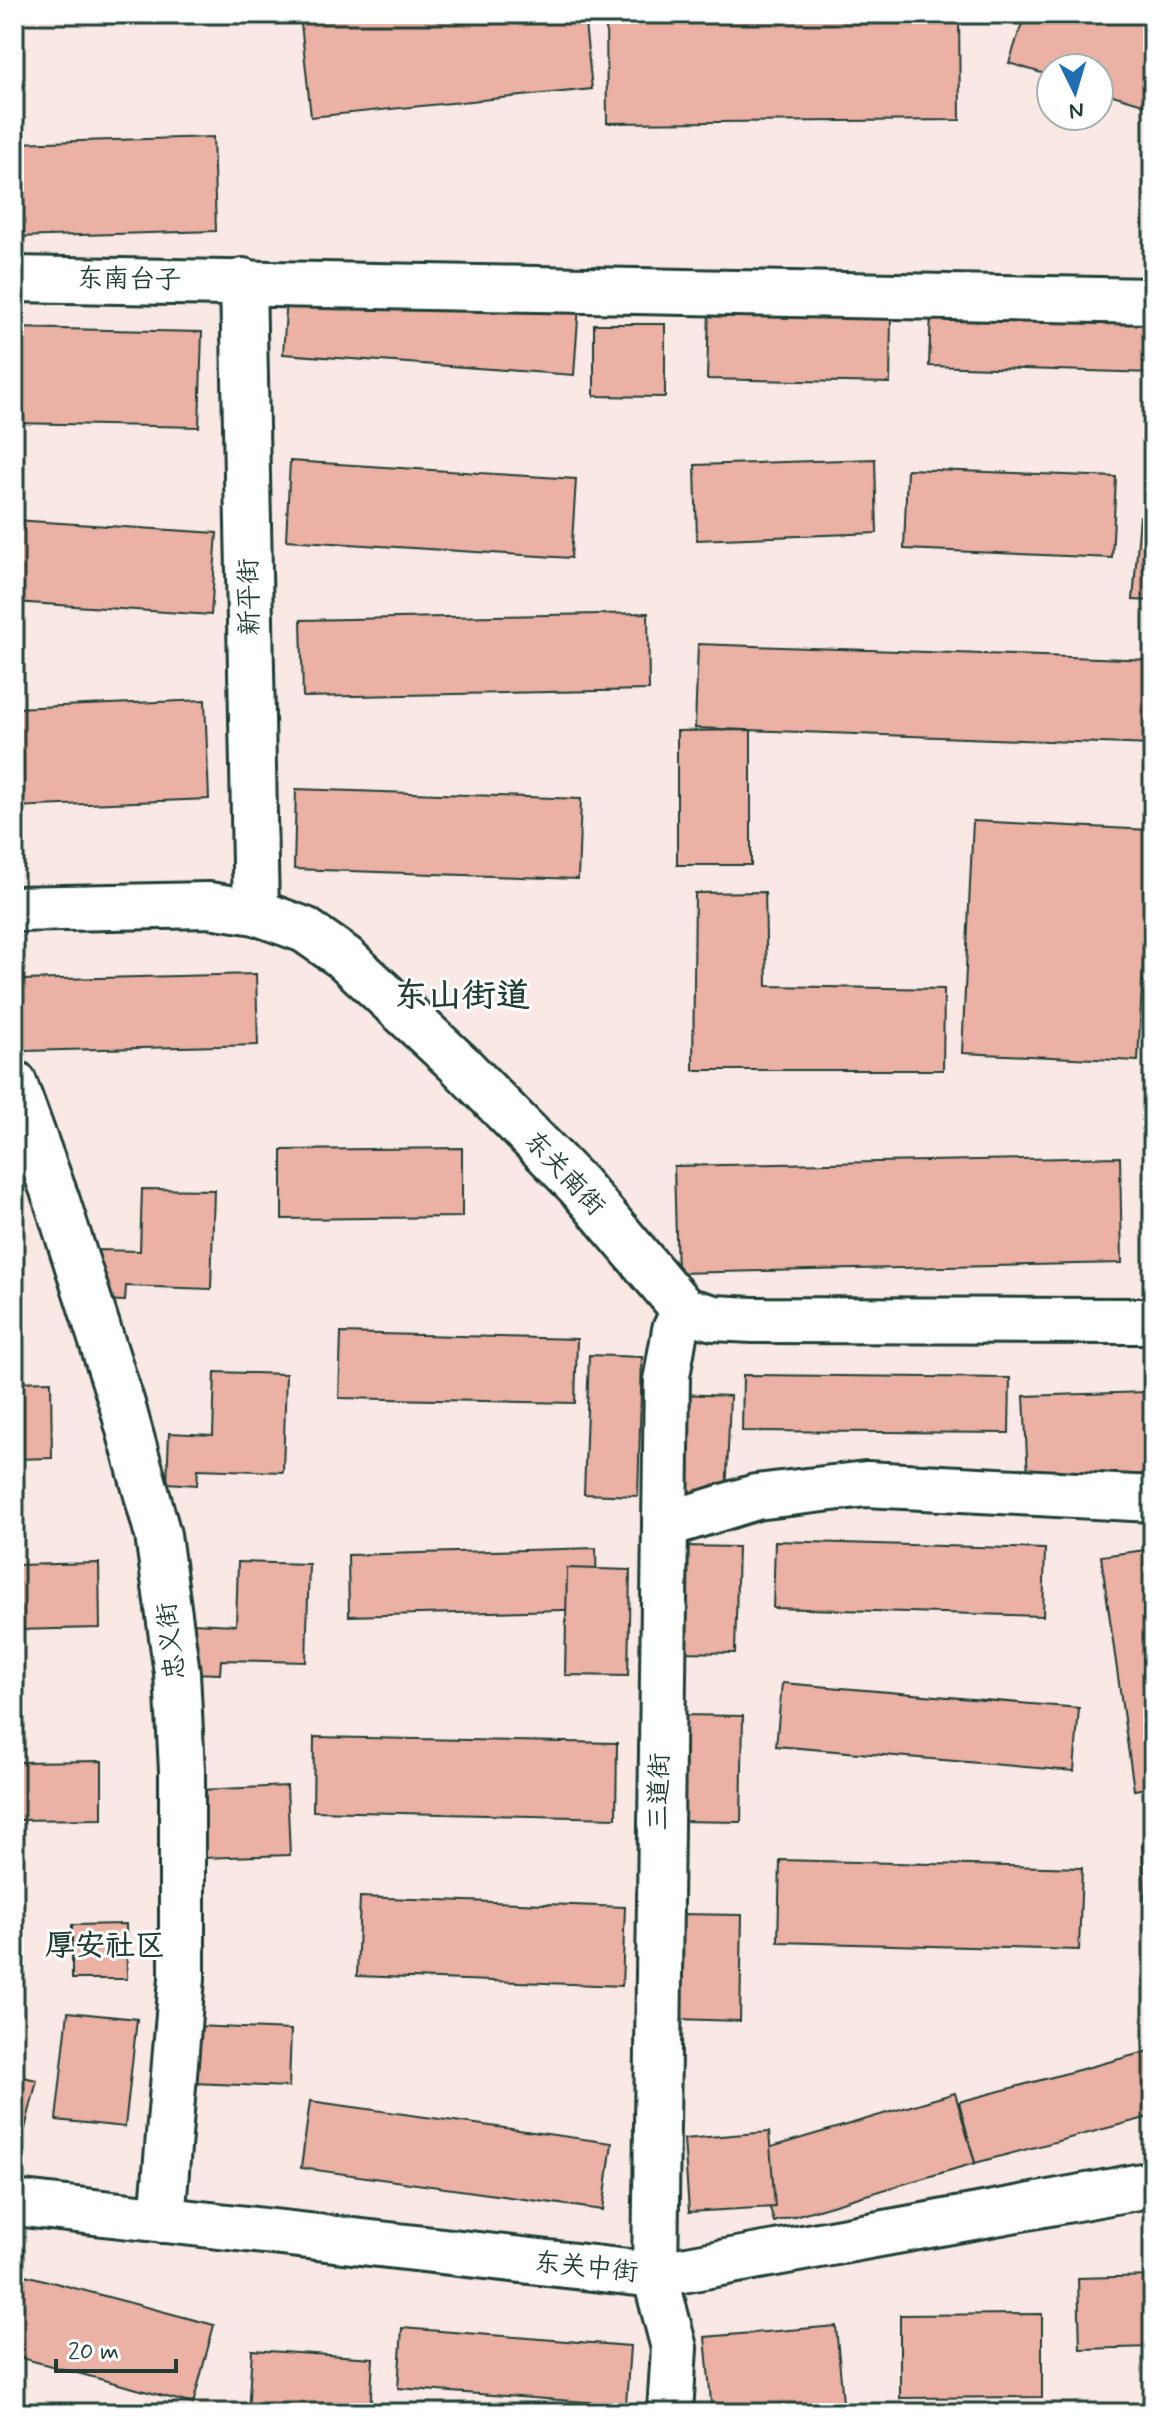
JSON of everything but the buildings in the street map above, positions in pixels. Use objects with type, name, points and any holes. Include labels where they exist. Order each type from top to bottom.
[{"type":"street","name":"东南台子","points":[[14,279],[243,281],[1153,301]]},
{"type":"street","name":"新平街","points":[[243,281],[256,912]]},
{"type":"street","name":"东关南街","points":[[14,909],[209,905],[256,912],[305,930],[345,958],[386,994],[578,1185],[684,1310]]},
{"type":"street","name":"忠义街","points":[[14,1083],[57,1201],[122,1404],[158,1535],[177,1673],[182,1771],[182,1978],[162,2220]]},
{"type":"street","points":[[684,1310],[714,1318],[753,1320],[1153,1321]]},
{"type":"street","name":"三道街","points":[[670,2413],[674,2348],[655,2275],[667,1376],[675,1330],[684,1310]]},
{"type":"street","points":[[665,1525],[756,1497],[866,1484],[1153,1499]]},
{"type":"street","name":"东关中街","points":[[14,2203],[655,2275],[1153,2184]]},
{"type":"district","name":"东山街道","points":[[462,996]]},
{"type":"district","name":"厚安社区","points":[[105,1946]]}]
